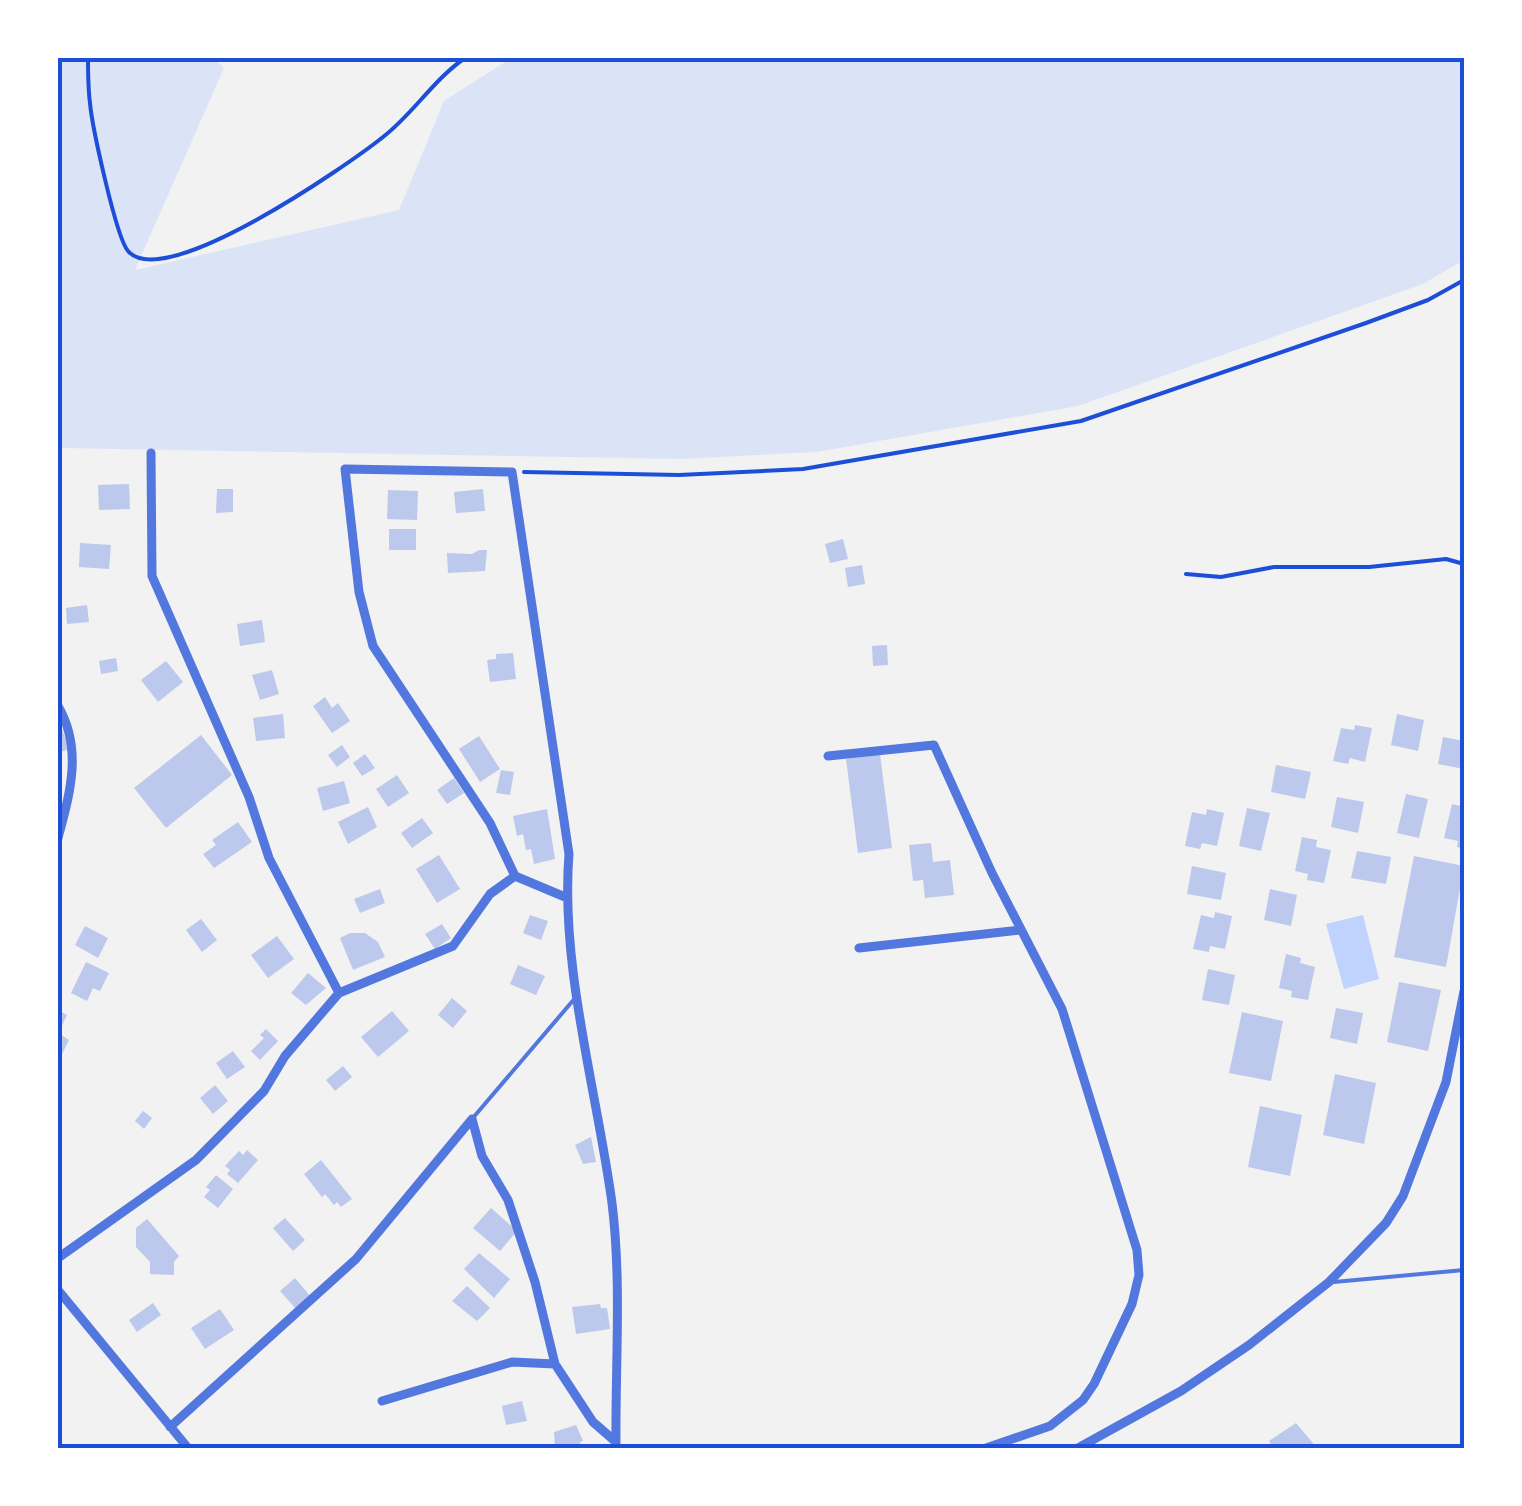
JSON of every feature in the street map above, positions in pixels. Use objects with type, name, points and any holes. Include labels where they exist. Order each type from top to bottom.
[{"type":"street","points":[[151,453],[152,576],[249,797],[269,858],[339,994]]},
{"type":"street","points":[[565,896],[515,876],[490,823],[373,646],[360,592],[345,469],[512,472],[568,854],[565,896],[578,994],[612,1206],[616,1445]]},
{"type":"street","points":[[58,706],[71,739],[74,762],[58,838]]},
{"type":"street","points":[[828,756],[934,745],[1020,930],[1048,980],[1071,1036],[1130,1221],[1139,1274],[1126,1317],[1083,1400],[1050,1426],[986,1448]]},
{"type":"street","points":[[58,1258],[196,1160],[264,1091],[285,1056],[339,994],[453,946],[490,894],[515,876]]},
{"type":"street","points":[[859,948],[1020,930]]},
{"type":"street","points":[[1078,1448],[1181,1391],[1249,1345],[1329,1282],[1386,1223],[1404,1196],[1446,1082],[1464,991]]},
{"type":"street","points":[[472,1119],[482,1156],[508,1200],[535,1282],[555,1364],[593,1422],[616,1445]]},
{"type":"street","points":[[170,1427],[356,1258],[472,1119]]},
{"type":"street","points":[[58,1290],[188,1448]]},
{"type":"street","points":[[382,1401],[512,1362],[555,1364]]},
{"type":"lane","points":[[472,1119],[578,994]]},
{"type":"lane","points":[[1329,1282],[1464,1270]]},
{"type":"path","points":[[88,58],[90,106],[116,222],[128,252],[144,260],[167,259],[231,236],[385,136],[444,72],[465,58]]},
{"type":"path","points":[[512,472],[679,475],[803,469],[1081,421],[1366,323],[1428,300],[1464,280]]},
{"type":"path","points":[[1186,574],[1222,577],[1274,567],[1370,567],[1446,559],[1464,564]]},
{"type":"shaded area","points":[[58,58],[214,58],[224,68],[135,270],[399,210],[444,101],[511,58],[1464,58],[1464,260],[1423,284],[1078,406],[817,452],[681,459],[58,448]]},
{"type":"water","points":[[1363,915],[1379,979],[1344,989],[1326,924]]},
{"type":"building","points":[[129,484],[130,509],[99,510],[98,485]]},
{"type":"building","points":[[217,489],[233,489],[233,512],[216,513]]},
{"type":"building","points":[[483,489],[485,511],[456,513],[454,492]]},
{"type":"building","points":[[388,490],[418,491],[417,520],[387,519]]},
{"type":"building","points":[[389,529],[416,529],[416,550],[389,550]]},
{"type":"building","points":[[843,539],[848,559],[830,563],[825,544]]},
{"type":"building","points":[[80,543],[111,545],[109,569],[79,567]]},
{"type":"building","points":[[487,550],[485,571],[448,573],[447,553],[472,554]]},
{"type":"building","points":[[862,565],[865,584],[848,587],[845,568]]},
{"type":"building","points":[[87,605],[89,622],[67,624],[66,608]]},
{"type":"building","points":[[262,620],[265,642],[240,646],[237,624]]},
{"type":"building","points":[[887,645],[888,665],[873,666],[872,646]]},
{"type":"building","points":[[513,653],[516,679],[490,682],[487,660],[496,659],[496,654]]},
{"type":"building","points":[[116,658],[118,671],[101,674],[99,661]]},
{"type":"building","points":[[166,661],[183,682],[158,702],[141,680]]},
{"type":"building","points":[[272,670],[279,694],[260,700],[252,675]]},
{"type":"building","points":[[325,697],[332,708],[338,703],[350,721],[332,733],[313,706]]},
{"type":"building","points":[[283,714],[285,738],[256,741],[253,718]]},
{"type":"building","points":[[1397,714],[1424,720],[1418,751],[1391,745]]},
{"type":"building","points":[[1355,725],[1372,728],[1365,762],[1350,758],[1348,764],[1333,761],[1341,728],[1354,730]]},
{"type":"building","points":[[62,729],[69,749],[58,753],[58,731]]},
{"type":"building","points":[[201,735],[232,775],[166,828],[134,788]]},
{"type":"building","points":[[479,736],[500,769],[480,782],[459,749]]},
{"type":"building","points":[[1443,737],[1464,741],[1464,769],[1438,764]]},
{"type":"building","points":[[342,745],[350,757],[337,767],[328,755]]},
{"type":"building","points":[[365,754],[375,768],[362,776],[353,763]]},
{"type":"building","points":[[880,754],[892,848],[858,853],[846,759]]},
{"type":"building","points":[[1276,765],[1311,772],[1305,799],[1271,792]]},
{"type":"building","points":[[501,770],[514,772],[510,795],[496,793]]},
{"type":"building","points":[[397,775],[409,793],[388,807],[376,789]]},
{"type":"building","points":[[454,778],[464,793],[447,804],[437,790]]},
{"type":"building","points":[[344,781],[350,803],[323,811],[317,788]]},
{"type":"building","points":[[1406,794],[1428,799],[1419,838],[1397,833]]},
{"type":"building","points":[[1337,797],[1364,802],[1358,833],[1331,827]]},
{"type":"building","points":[[1452,804],[1464,807],[1464,848],[1457,847],[1458,841],[1444,838]]},
{"type":"building","points":[[368,807],[377,827],[348,844],[338,822]]},
{"type":"building","points":[[1247,808],[1270,813],[1261,851],[1239,846]]},
{"type":"building","points":[[547,809],[555,859],[534,864],[523,834],[517,836],[513,816]]},
{"type":"building","points":[[1207,809],[1224,813],[1217,846],[1185,846],[1192,812],[1206,815]]},
{"type":"building","points":[[422,818],[433,833],[412,848],[401,833]]},
{"type":"building","points":[[238,822],[252,842],[214,868],[203,854],[216,845],[212,840]]},
{"type":"building","points":[[1302,837],[1317,840],[1316,847],[1331,850],[1324,883],[1307,880],[1308,874],[1295,871]]},
{"type":"building","points":[[931,843],[933,862],[950,860],[954,895],[925,898],[923,880],[913,881],[909,845]]},
{"type":"building","points":[[1357,851],[1391,857],[1386,884],[1351,878]]},
{"type":"building","points":[[439,855],[460,889],[437,903],[416,869]]},
{"type":"building","points":[[1414,856],[1464,866],[1446,967],[1394,957]]},
{"type":"building","points":[[1192,866],[1226,873],[1221,900],[1187,894]]},
{"type":"building","points":[[380,889],[385,903],[360,913],[354,899]]},
{"type":"building","points":[[1270,889],[1297,895],[1291,926],[1264,920]]},
{"type":"building","points":[[1215,912],[1232,916],[1225,949],[1193,949],[1201,915],[1214,918]]},
{"type":"building","points":[[530,915],[548,921],[541,940],[523,933]]},
{"type":"building","points":[[201,919],[217,940],[202,952],[186,930]]},
{"type":"building","points":[[442,924],[451,938],[435,949],[425,934]]},
{"type":"building","points":[[85,926],[108,938],[98,958],[75,945]]},
{"type":"building","points":[[365,933],[378,942],[385,957],[353,970],[340,938]]},
{"type":"building","points":[[277,936],[294,959],[268,978],[251,955]]},
{"type":"building","points":[[1286,954],[1315,967],[1308,1000],[1291,997],[1292,991],[1279,988]]},
{"type":"building","points":[[86,962],[109,973],[100,991],[93,988],[87,1001],[71,993]]},
{"type":"building","points":[[518,965],[545,976],[536,995],[510,984]]},
{"type":"building","points":[[1208,969],[1235,975],[1229,1005],[1202,1000]]},
{"type":"building","points":[[308,973],[326,988],[306,1005],[291,993]]},
{"type":"building","points":[[1399,982],[1441,990],[1428,1051],[1387,1042]]},
{"type":"building","points":[[452,998],[467,1011],[453,1028],[438,1015]]},
{"type":"building","points":[[1336,1008],[1363,1013],[1357,1044],[1330,1038]]},
{"type":"building","points":[[58,1010],[67,1015],[60,1030],[58,1028]]},
{"type":"building","points":[[392,1011],[409,1031],[378,1057],[361,1037]]},
{"type":"building","points":[[1242,1012],[1283,1021],[1271,1081],[1229,1073]]},
{"type":"building","points":[[266,1029],[278,1041],[260,1060],[251,1051],[264,1038],[260,1035]]},
{"type":"building","points":[[58,1033],[69,1040],[58,1062]]},
{"type":"building","points":[[233,1051],[245,1067],[227,1079],[216,1063]]},
{"type":"building","points":[[343,1066],[352,1077],[335,1091],[326,1080]]},
{"type":"building","points":[[1335,1074],[1376,1083],[1364,1144],[1323,1135]]},
{"type":"building","points":[[215,1085],[228,1101],[213,1114],[200,1098]]},
{"type":"building","points":[[1260,1106],[1302,1115],[1290,1176],[1248,1167]]},
{"type":"building","points":[[143,1111],[152,1118],[144,1129],[135,1121]]},
{"type":"building","points":[[591,1137],[596,1162],[583,1164],[575,1145]]},
{"type":"building","points":[[247,1150],[258,1160],[238,1183],[227,1174],[230,1170],[225,1166],[239,1151],[243,1155]]},
{"type":"building","points":[[321,1160],[352,1199],[341,1207],[325,1194],[322,1197],[304,1174]]},
{"type":"building","points":[[216,1175],[233,1189],[218,1208],[204,1197],[210,1190],[206,1187]]},
{"type":"building","points":[[491,1208],[517,1231],[500,1251],[473,1228]]},
{"type":"building","points":[[285,1218],[305,1240],[293,1251],[273,1228]]},
{"type":"building","points":[[147,1219],[179,1256],[174,1262],[174,1275],[150,1274],[150,1262],[136,1247],[136,1228]]},
{"type":"building","points":[[479,1253],[510,1279],[494,1298],[464,1269]]},
{"type":"building","points":[[295,1278],[310,1296],[296,1309],[280,1291]]},
{"type":"building","points":[[467,1286],[490,1308],[477,1321],[452,1301]]},
{"type":"building","points":[[153,1303],[161,1315],[137,1332],[129,1320]]},
{"type":"building","points":[[600,1304],[607,1308],[610,1329],[576,1334],[572,1307]]},
{"type":"building","points":[[220,1309],[234,1330],[205,1349],[191,1328]]},
{"type":"building","points":[[522,1401],[527,1421],[506,1425],[502,1406]]},
{"type":"building","points":[[1296,1423],[1317,1448],[1274,1448],[1269,1441]]},
{"type":"building","points":[[576,1425],[582,1448],[555,1448],[554,1432]]}]
